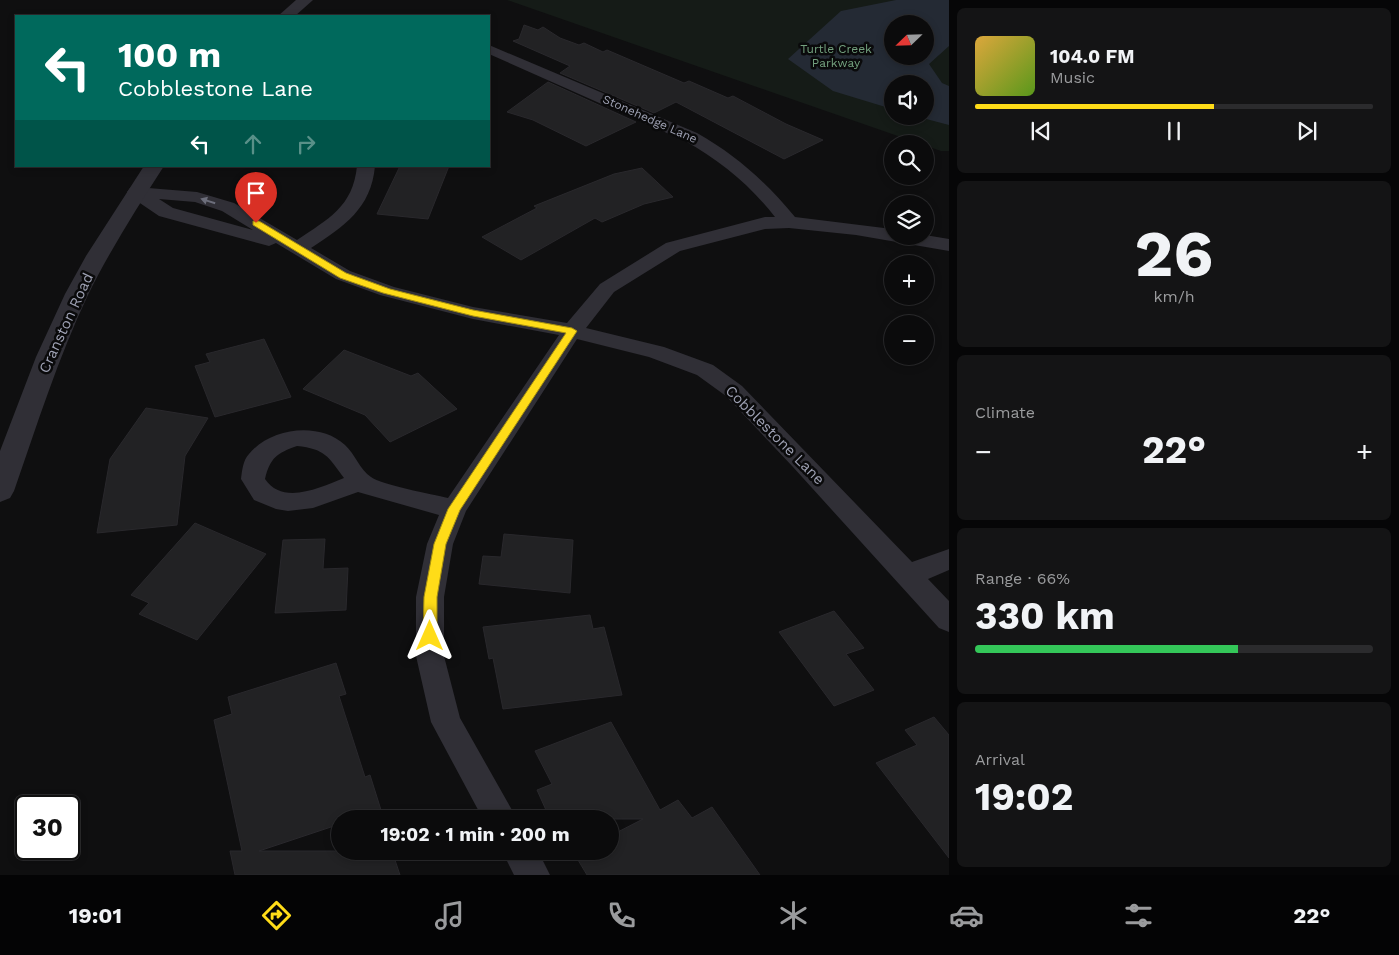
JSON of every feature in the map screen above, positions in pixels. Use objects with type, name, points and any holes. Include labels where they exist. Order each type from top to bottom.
[{"type":"street","points":[[287,15],[305,0]]},
{"type":"street","name":"Stonehedge Lane","points":[[490,49],[717,150],[762,188],[789,222]]},
{"type":"street","name":"Cranston Road","points":[[0,490],[29,406],[68,312],[110,234],[153,167]]},
{"type":"street","points":[[297,248],[345,214],[361,196],[366,177],[366,167]]},
{"type":"street","name":"Cobblestone Lane","points":[[136,192],[166,212],[297,248],[343,276],[387,291],[473,313],[572,331],[656,352],[705,370],[734,391],[802,461],[949,620]]},
{"type":"street","points":[[496,810],[446,722],[430,656],[430,597],[440,544],[454,509],[572,331],[607,288],[673,247],[765,223],[789,222],[884,234]]},
{"type":"street","points":[[934,242],[949,245]]},
{"type":"street","points":[[360,481],[362,484],[390,493],[454,509]]},
{"type":"street","points":[[908,575],[949,559]]},
{"type":"street","points":[[524,860],[533,875]]},
{"type":"green space","name":"Turtle Creek Parkway","points":[[507,0],[949,0],[949,151],[934,149],[934,135],[895,135]]},
{"type":"shaded area","points":[[896,0],[949,0],[949,46],[934,60],[934,15],[884,15],[884,65],[930,65],[942,83],[949,86],[949,125],[934,121],[934,75],[884,75],[884,107],[833,91],[788,59],[841,11]]},
{"type":"building","points":[[524,25],[538,30],[543,27],[560,38],[579,45],[584,43],[603,52],[607,50],[684,83],[689,81],[728,98],[733,96],[786,124],[823,140],[784,159],[676,102],[654,113],[560,73],[570,66],[513,41],[519,39]]},
{"type":"building","points":[[548,82],[636,122],[586,146],[533,120],[507,112]]},
{"type":"building","points":[[400,167],[449,167],[428,219],[377,214]]},
{"type":"building","points":[[642,168],[673,197],[644,204],[602,222],[595,218],[521,260],[482,237],[537,208],[534,206],[614,174]]},
{"type":"building","points":[[264,339],[291,397],[215,417],[195,366],[210,362],[206,354]]},
{"type":"building","points":[[344,350],[411,376],[418,373],[457,409],[390,442],[365,415],[303,389]]},
{"type":"building","points":[[146,408],[208,418],[185,456],[177,525],[97,533],[110,459]]},
{"type":"building","points":[[195,523],[266,554],[197,640],[139,614],[149,603],[131,595]]},
{"type":"building","points":[[504,534],[573,540],[570,593],[479,584],[483,556],[501,557]]},
{"type":"building","points":[[325,539],[323,569],[348,568],[346,610],[275,613],[283,540]]},
{"type":"building","points":[[834,611],[864,648],[846,654],[874,690],[834,706],[779,632]]},
{"type":"building","points":[[590,615],[593,629],[604,627],[622,695],[503,709],[493,658],[489,659],[483,627]]},
{"type":"building","points":[[336,663],[346,694],[339,696],[365,777],[370,775],[381,810],[331,810],[331,827],[259,851],[331,851],[331,860],[395,860],[400,875],[235,875],[230,851],[242,851],[214,720],[232,714],[228,697]]},
{"type":"building","points":[[934,717],[949,735],[949,858],[876,763],[917,745],[905,730]]},
{"type":"building","points":[[611,722],[660,810],[678,800],[692,818],[712,807],[760,875],[587,875],[578,860],[619,860],[619,831],[643,819],[619,819],[619,810],[546,810],[537,790],[552,784],[535,751]]},
{"type":"route","points":[[256,223],[343,276],[387,291],[473,313],[572,331],[454,509],[440,544],[430,597],[430,636]]}]
